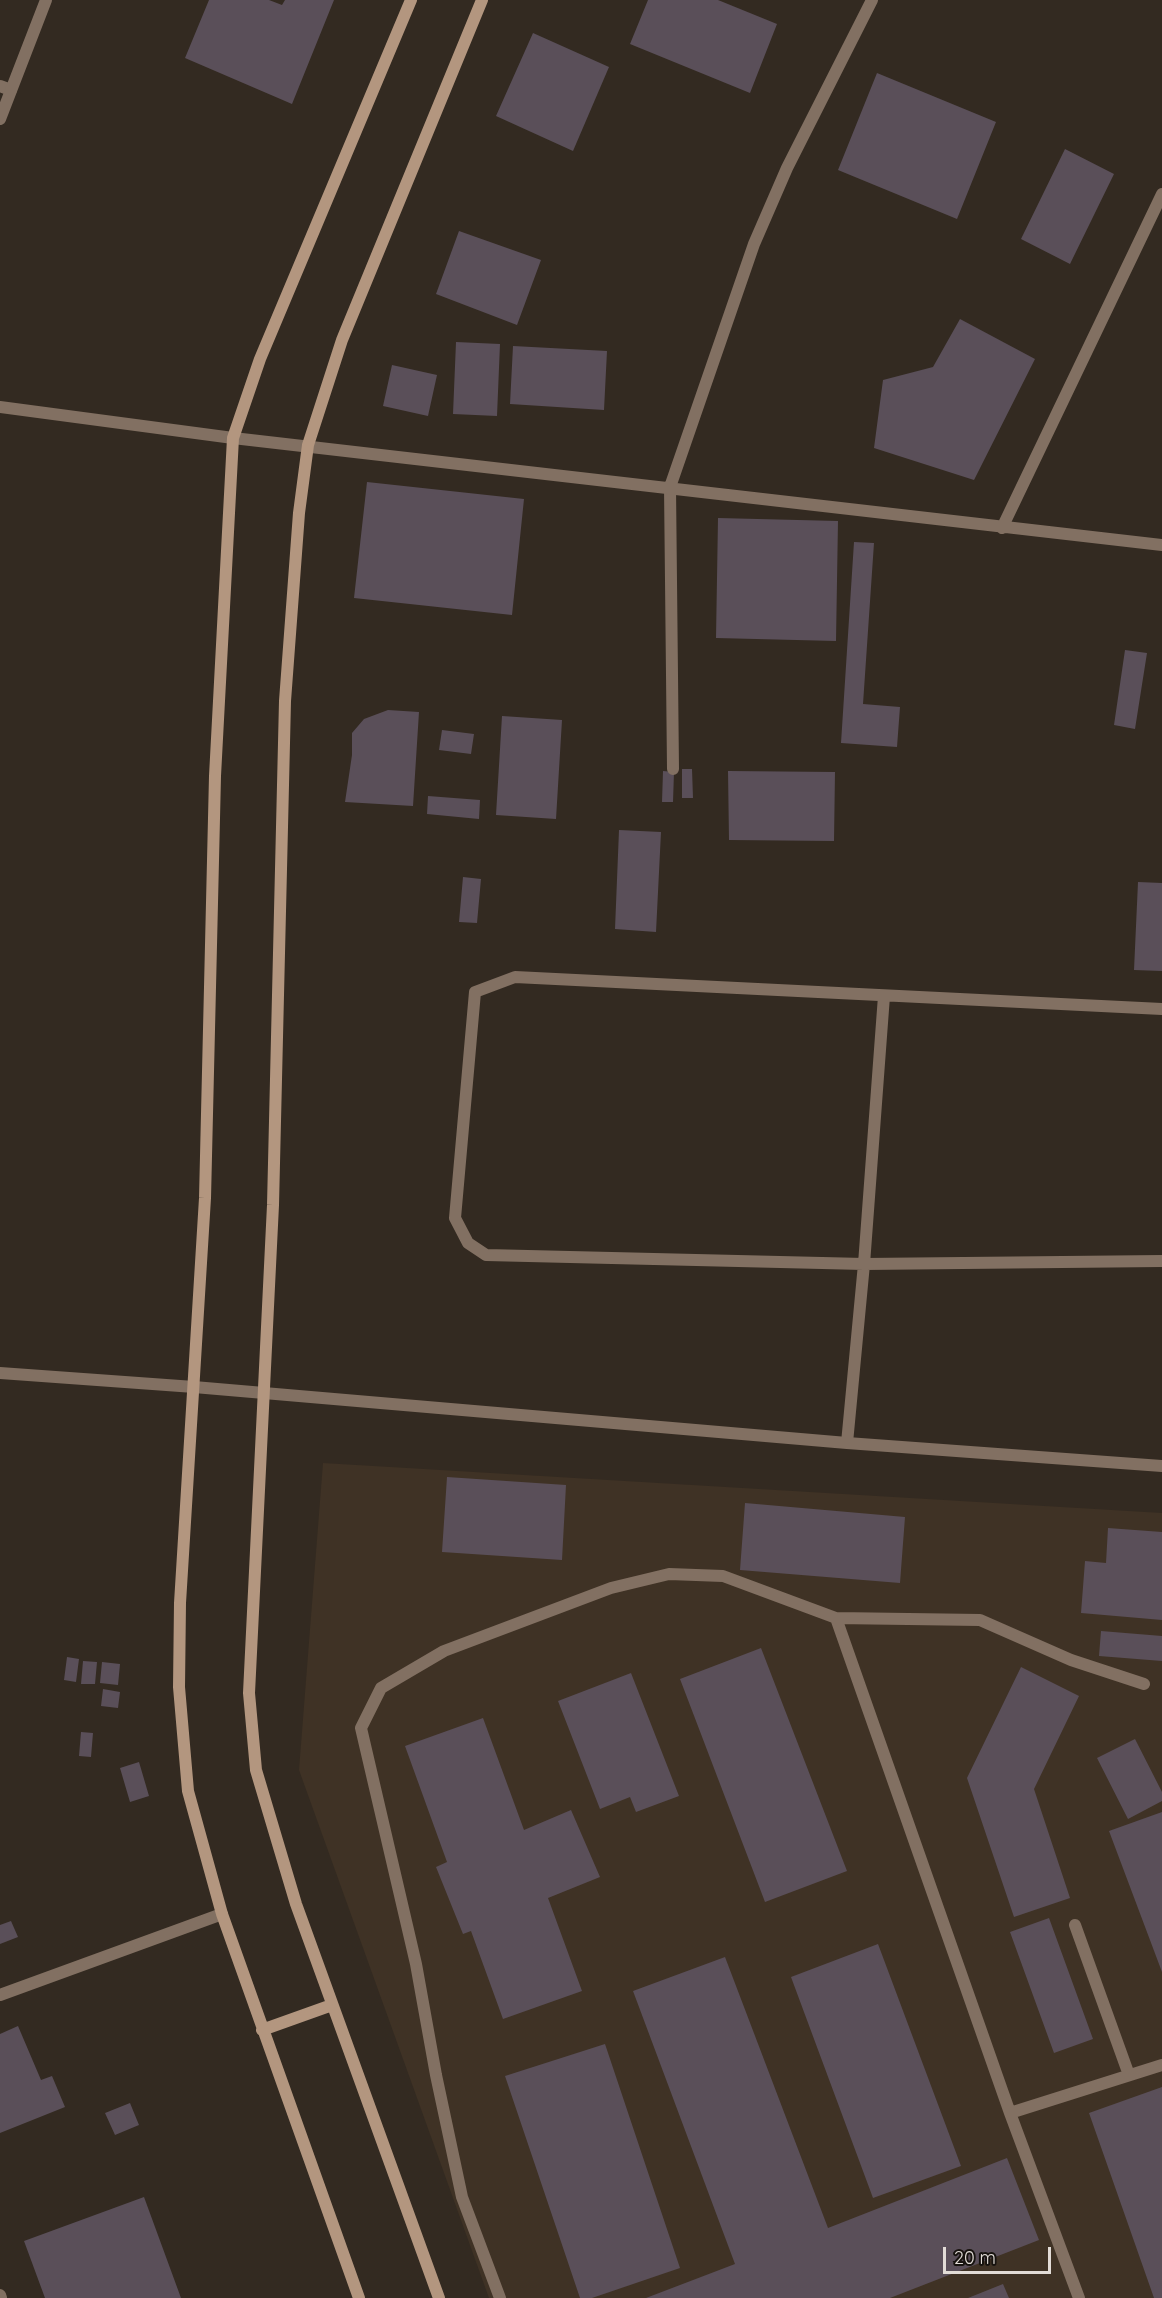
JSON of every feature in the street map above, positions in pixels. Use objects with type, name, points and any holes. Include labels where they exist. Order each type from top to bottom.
[{"type":"main road","points":[[359,2298],[222,1914],[188,1791],[179,1687],[180,1602],[205,1198],[215,776],[233,438],[260,359],[411,0]]},
{"type":"main road","points":[[439,2298],[296,1904],[256,1770],[249,1693],[273,1205],[285,701],[299,513],[308,446],[342,340],[482,0]]},
{"type":"main road","points":[[262,2030],[332,2005]]},
{"type":"street","points":[[0,119],[6,88],[46,0]]},
{"type":"street","points":[[673,769],[670,487],[754,244],[787,168],[872,0]]},
{"type":"street","points":[[1002,528],[1162,194]]},
{"type":"street","points":[[0,408],[233,438],[1162,545]]},
{"type":"street","points":[[1162,1010],[516,976],[475,992],[455,1218],[468,1243],[486,1255],[864,1264],[1162,1261]]},
{"type":"street","points":[[846,1443],[864,1264],[884,996]]},
{"type":"street","points":[[0,1373],[194,1387],[846,1443],[1162,1466]]},
{"type":"street","points":[[500,2298],[462,2197],[436,2075],[416,1964],[361,1728],[381,1688],[444,1651],[611,1588],[669,1574],[723,1576],[836,1618],[980,1620],[1071,1660],[1144,1684]]},
{"type":"street","points":[[836,1618],[1010,2113],[1079,2298]]},
{"type":"street","points":[[0,1995],[222,1914]]},
{"type":"street","points":[[1075,1925],[1129,2075]]},
{"type":"street","points":[[1010,2113],[1162,2065]]},
{"type":"shaded area","points":[[323,1463],[1162,1513],[1162,2298],[489,2298],[299,1770]]},
{"type":"building","points":[[209,0],[269,0],[282,5],[285,0],[334,0],[292,104],[185,58]]},
{"type":"building","points":[[648,0],[718,0],[777,24],[750,93],[630,44]]},
{"type":"building","points":[[533,33],[609,67],[573,151],[496,116]]},
{"type":"building","points":[[877,73],[996,122],[957,219],[838,170]]},
{"type":"building","points":[[1065,149],[1114,174],[1070,264],[1021,239]]},
{"type":"building","points":[[459,231],[541,260],[517,325],[436,294]]},
{"type":"building","points":[[960,319],[1035,359],[974,480],[874,448],[883,380],[933,367]]},
{"type":"building","points":[[456,342],[500,344],[497,416],[453,414]]},
{"type":"building","points":[[513,346],[607,351],[604,410],[510,404]]},
{"type":"building","points":[[392,365],[437,375],[428,416],[383,406]]},
{"type":"building","points":[[367,482],[524,499],[512,615],[354,598]]},
{"type":"building","points":[[718,518],[838,521],[836,641],[716,638]]},
{"type":"building","points":[[854,542],[874,543],[863,704],[900,707],[897,747],[841,743]]},
{"type":"building","points":[[1125,650],[1147,653],[1135,729],[1114,725]]},
{"type":"building","points":[[388,710],[419,712],[413,806],[345,802],[352,755],[352,733],[364,719]]},
{"type":"building","points":[[502,716],[562,720],[556,819],[496,815]]},
{"type":"building","points":[[442,730],[474,734],[471,754],[439,750]]},
{"type":"building","points":[[682,769],[692,769],[693,798],[682,798]]},
{"type":"building","points":[[663,771],[674,772],[673,802],[662,802]]},
{"type":"building","points":[[728,771],[835,772],[834,841],[729,840]]},
{"type":"building","points":[[428,796],[480,800],[479,819],[427,814]]},
{"type":"building","points":[[619,830],[661,832],[656,932],[615,929]]},
{"type":"building","points":[[463,877],[481,879],[477,923],[459,922]]},
{"type":"building","points":[[1138,882],[1162,883],[1162,971],[1134,970]]},
{"type":"building","points":[[447,1477],[566,1485],[562,1560],[442,1552]]},
{"type":"building","points":[[745,1503],[905,1517],[900,1583],[740,1570]]},
{"type":"building","points":[[1108,1528],[1162,1532],[1162,1620],[1081,1613],[1085,1561],[1106,1563]]},
{"type":"building","points":[[1101,1631],[1162,1636],[1162,1661],[1099,1656]]},
{"type":"building","points":[[761,1648],[847,1871],[765,1902],[680,1679]]},
{"type":"building","points":[[67,1657],[79,1659],[76,1682],[64,1680]]},
{"type":"building","points":[[83,1661],[97,1662],[95,1684],[81,1684]]},
{"type":"building","points":[[102,1662],[120,1664],[118,1685],[100,1683]]},
{"type":"building","points":[[1021,1667],[1079,1696],[1034,1789],[1070,1898],[1014,1917],[967,1778]]},
{"type":"building","points":[[631,1673],[679,1796],[636,1812],[630,1797],[600,1809],[558,1701]]},
{"type":"building","points":[[103,1689],[120,1692],[118,1708],[101,1706]]},
{"type":"building","points":[[483,1718],[524,1830],[571,1810],[600,1877],[548,1898],[582,1991],[503,2019],[471,1931],[463,1934],[436,1867],[447,1862],[405,1746]]},
{"type":"building","points":[[81,1732],[93,1733],[91,1757],[79,1756]]},
{"type":"building","points":[[1135,1739],[1162,1792],[1162,1801],[1128,1819],[1097,1758]]},
{"type":"building","points":[[139,1762],[149,1796],[130,1802],[120,1768]]},
{"type":"building","points":[[1162,1812],[1162,1972],[1109,1831]]},
{"type":"building","points":[[1049,1918],[1093,2039],[1054,2053],[1010,1932]]},
{"type":"building","points":[[11,1921],[18,1937],[0,1944],[0,1925]]},
{"type":"building","points":[[878,1944],[961,2166],[873,2198],[791,1977]]},
{"type":"building","points":[[725,1957],[828,2228],[1007,2158],[1039,2240],[890,2298],[646,2298],[735,2264],[633,1991]]},
{"type":"building","points":[[18,2026],[41,2080],[52,2076],[65,2107],[0,2133],[0,2034]]},
{"type":"building","points":[[605,2044],[680,2268],[592,2298],[580,2298],[505,2076]]},
{"type":"building","points":[[1162,2087],[1162,2298],[1154,2298],[1089,2113]]},
{"type":"building","points":[[130,2103],[139,2125],[115,2135],[105,2113]]},
{"type":"building","points":[[144,2197],[181,2298],[45,2298],[24,2241]]},
{"type":"building","points":[[1003,2284],[1009,2298],[968,2298]]}]
